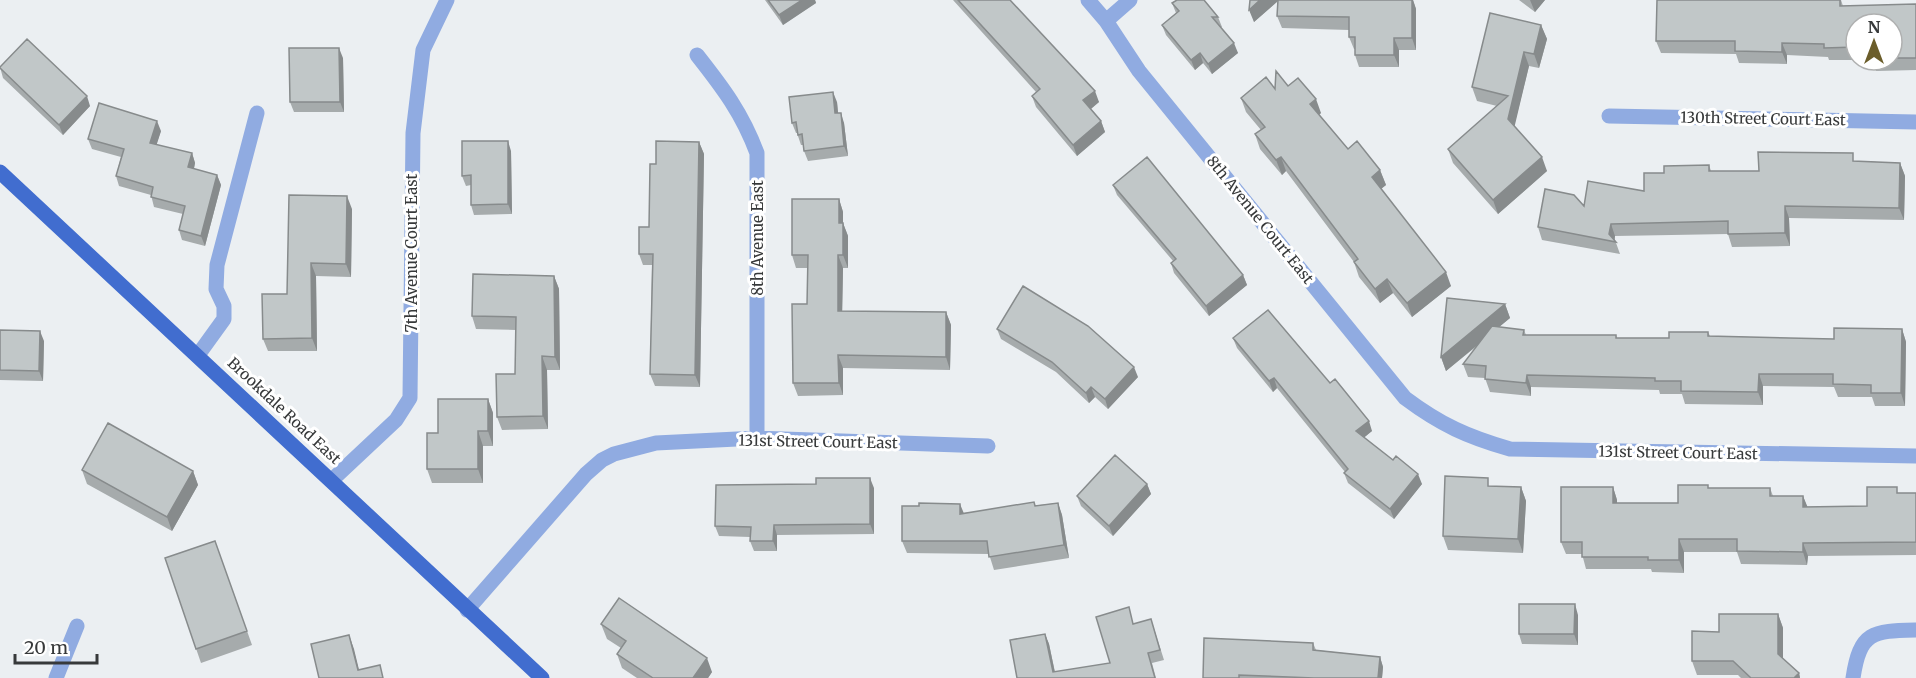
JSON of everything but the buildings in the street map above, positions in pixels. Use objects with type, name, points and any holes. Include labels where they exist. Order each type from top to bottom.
[{"type":"main road","name":"Brookdale Road East","points":[[0,172],[542,678]]},
{"type":"street","name":"7th Avenue Court East","points":[[332,480],[396,420],[410,398],[413,327],[411,177],[415,114],[423,50],[447,0]]},
{"type":"street","name":"8th Avenue Court East","points":[[1088,0],[1106,21],[1139,71],[1405,398],[1445,426]]},
{"type":"street","points":[[1106,21],[1130,0]]},
{"type":"street","name":"8th Avenue East","points":[[697,55],[730,97],[746,122],[757,153],[757,438]]},
{"type":"street","points":[[198,355],[224,319],[224,306],[216,289],[217,265],[257,113]]},
{"type":"street","name":"130th Street Court East","points":[[1609,116],[1916,122]]},
{"type":"street","name":"131st Street Court East","points":[[1445,426],[1469,437],[1510,449],[1916,456]]},
{"type":"street","name":"131st Street Court East","points":[[467,610],[586,474],[602,460],[639,446],[656,443],[757,438],[988,446]]},
{"type":"street","points":[[56,678],[77,626]]},
{"type":"street","points":[[1853,678],[1857,654],[1868,639],[1881,631],[1916,630]]}]
